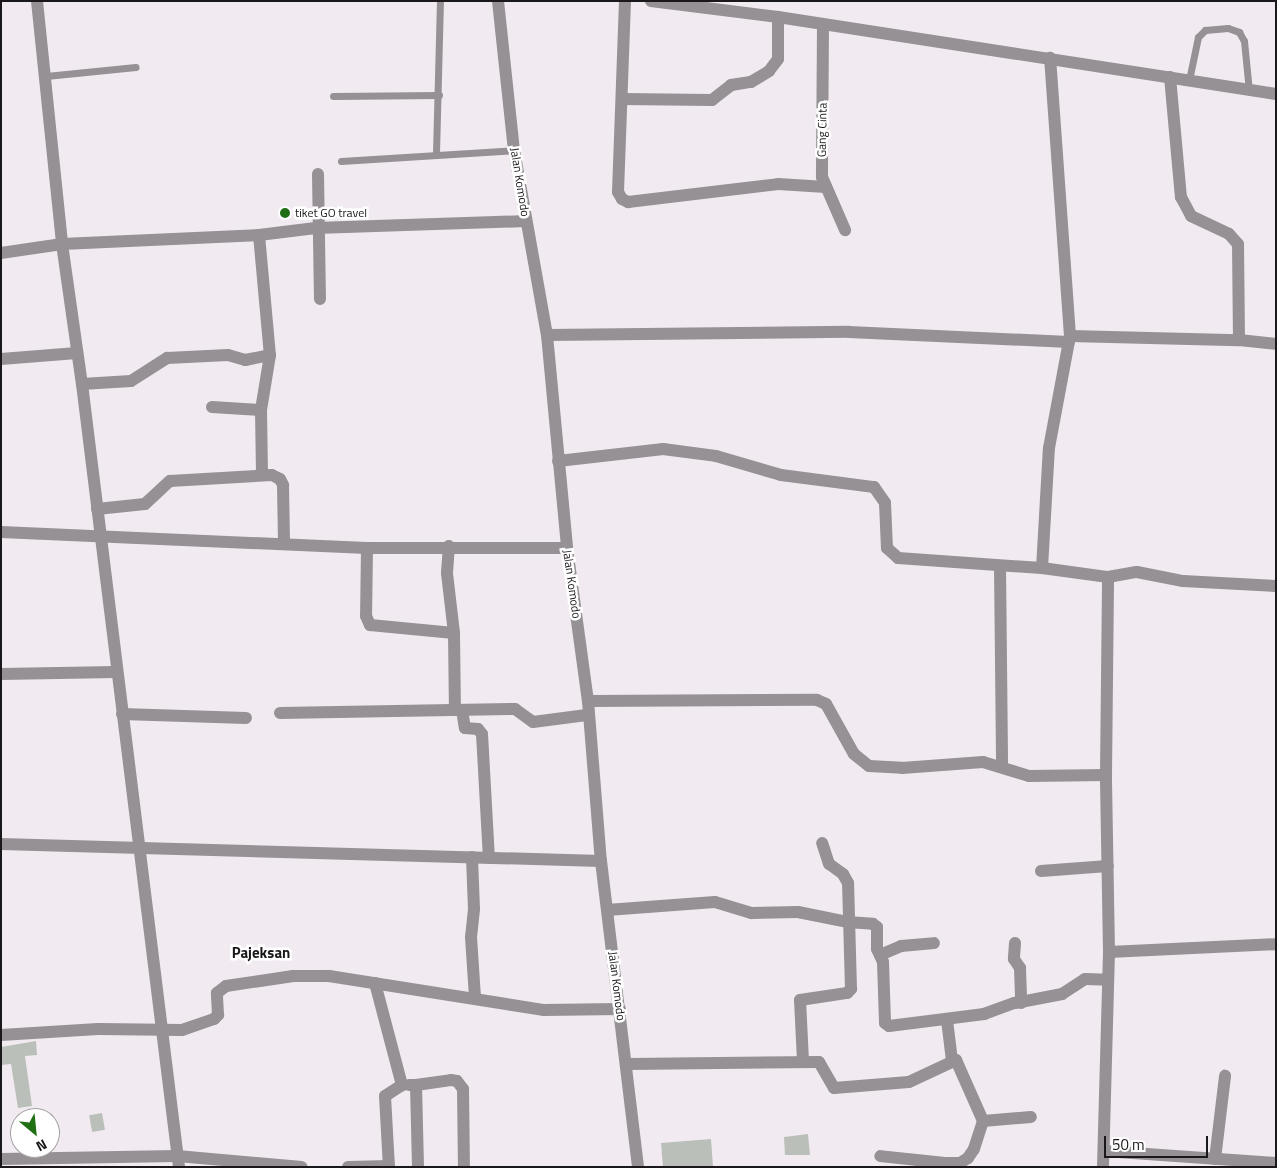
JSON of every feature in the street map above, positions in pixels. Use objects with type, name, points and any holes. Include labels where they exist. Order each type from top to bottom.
[{"type":"street","points":[[37,1],[62,244],[102,539],[116,672],[178,1161]]},
{"type":"street","name":"Jalan Komodo","points":[[498,1],[514,150],[547,335],[558,461],[588,701],[587,716],[601,861],[628,1064],[638,1167]]},
{"type":"street","points":[[625,1],[618,192],[624,201],[778,184],[826,186]]},
{"type":"street","points":[[651,1],[679,3],[778,17],[1276,94]]},
{"type":"street","points":[[622,99],[712,100],[730,86],[751,82],[769,71],[778,59],[778,17]]},
{"type":"street","name":"Gang Cinta","points":[[824,25],[822,177],[845,230]]},
{"type":"street","points":[[1042,568],[1050,448],[1070,339],[1050,58]]},
{"type":"street","points":[[1170,77],[1181,197],[1191,216],[1229,234],[1238,244],[1239,340]]},
{"type":"street","points":[[318,174],[316,228],[320,300]]},
{"type":"street","points":[[1,253],[62,244],[259,235],[316,228],[526,221]]},
{"type":"street","points":[[259,235],[270,354],[261,410],[262,474]]},
{"type":"street","points":[[547,335],[849,332],[1070,339],[1239,340],[1276,344]]},
{"type":"street","points":[[1,359],[78,353]]},
{"type":"street","points":[[82,384],[131,381],[167,358],[228,355],[245,360],[270,354]]},
{"type":"street","points":[[212,407],[261,410]]},
{"type":"street","points":[[558,461],[663,449],[716,456],[781,475],[867,485],[878,490],[885,504],[887,548],[893,556],[1042,568],[1108,577],[1137,572],[1183,581],[1276,586]]},
{"type":"street","points":[[97,509],[145,504],[170,481],[221,480],[262,474],[272,475],[283,485],[284,544]]},
{"type":"street","points":[[1,532],[102,539],[367,548],[449,546],[568,548]]},
{"type":"street","points":[[449,546],[447,573],[454,633],[459,710],[466,728],[478,729],[482,734],[489,858]]},
{"type":"street","points":[[367,548],[366,616],[370,625],[454,633]]},
{"type":"street","points":[[1000,566],[1002,765]]},
{"type":"street","points":[[1103,1167],[1109,952],[1106,775],[1108,577]]},
{"type":"street","points":[[1,674],[116,672]]},
{"type":"street","points":[[588,701],[817,700],[826,704],[854,754],[869,766],[902,768],[954,762],[1002,765],[1010,772],[1030,776],[1106,775]]},
{"type":"street","points":[[280,713],[514,709],[534,722],[587,716]]},
{"type":"street","points":[[122,714],[246,718]]},
{"type":"street","points":[[803,1061],[800,1000],[847,993],[851,989],[848,883],[843,874],[830,864],[822,843]]},
{"type":"street","points":[[1,844],[601,861]]},
{"type":"street","points":[[472,857],[474,909],[471,938],[475,997]]},
{"type":"street","points":[[1041,871],[1108,866]]},
{"type":"street","points":[[607,910],[715,902],[751,913],[798,912],[848,922],[876,925],[880,955],[883,962],[886,1025],[947,1020],[984,1014],[1021,1002],[1062,994],[1085,979],[1108,980]]},
{"type":"street","points":[[880,955],[901,946],[934,943]]},
{"type":"street","points":[[1015,944],[1014,959],[1020,968],[1021,1002]]},
{"type":"street","points":[[1109,952],[1276,944]]},
{"type":"street","points":[[1,1035],[98,1029],[163,1032],[191,1027],[214,1019],[218,1015],[217,993],[226,986],[306,976],[375,983],[451,997],[475,997],[544,1010],[620,1008]]},
{"type":"street","points":[[375,983],[402,1085]]},
{"type":"street","points":[[947,1020],[952,1061]]},
{"type":"street","points":[[628,1064],[803,1061],[822,1063],[834,1088],[909,1082],[952,1061],[959,1064],[983,1122],[974,1149],[960,1163],[901,1163],[880,1156]]},
{"type":"street","points":[[1215,1159],[1224,1076]]},
{"type":"street","points":[[348,1167],[389,1166],[384,1096],[402,1085],[451,1080],[457,1081],[463,1088],[464,1167]]},
{"type":"street","points":[[416,1084],[418,1167]]},
{"type":"street","points":[[983,1122],[1031,1117]]},
{"type":"street","points":[[1104,1151],[1276,1163]]},
{"type":"street","points":[[1,1159],[178,1161],[302,1167]]},
{"type":"lane","points":[[436,153],[440,1]]},
{"type":"lane","points":[[1190,80],[1198,37],[1205,30],[1228,28],[1239,32],[1244,41],[1248,91]]},
{"type":"lane","points":[[46,76],[136,67]]},
{"type":"lane","points":[[333,96],[439,95]]},
{"type":"lane","points":[[341,161],[436,153],[514,150]]},
{"type":"building","points":[[36,1041],[37,1055],[25,1056],[32,1106],[18,1108],[11,1064],[1,1065],[1,1047]]},
{"type":"building","points":[[102,1113],[105,1130],[92,1132],[89,1115]]},
{"type":"building","points":[[808,1134],[810,1155],[785,1155],[784,1137]]},
{"type":"building","points":[[711,1139],[713,1167],[663,1167],[661,1143]]},
{"type":"place","name":"tiket GO travel","points":[[285,213]]},
{"type":"district","name":"Pajeksan","points":[[261,953]]}]
